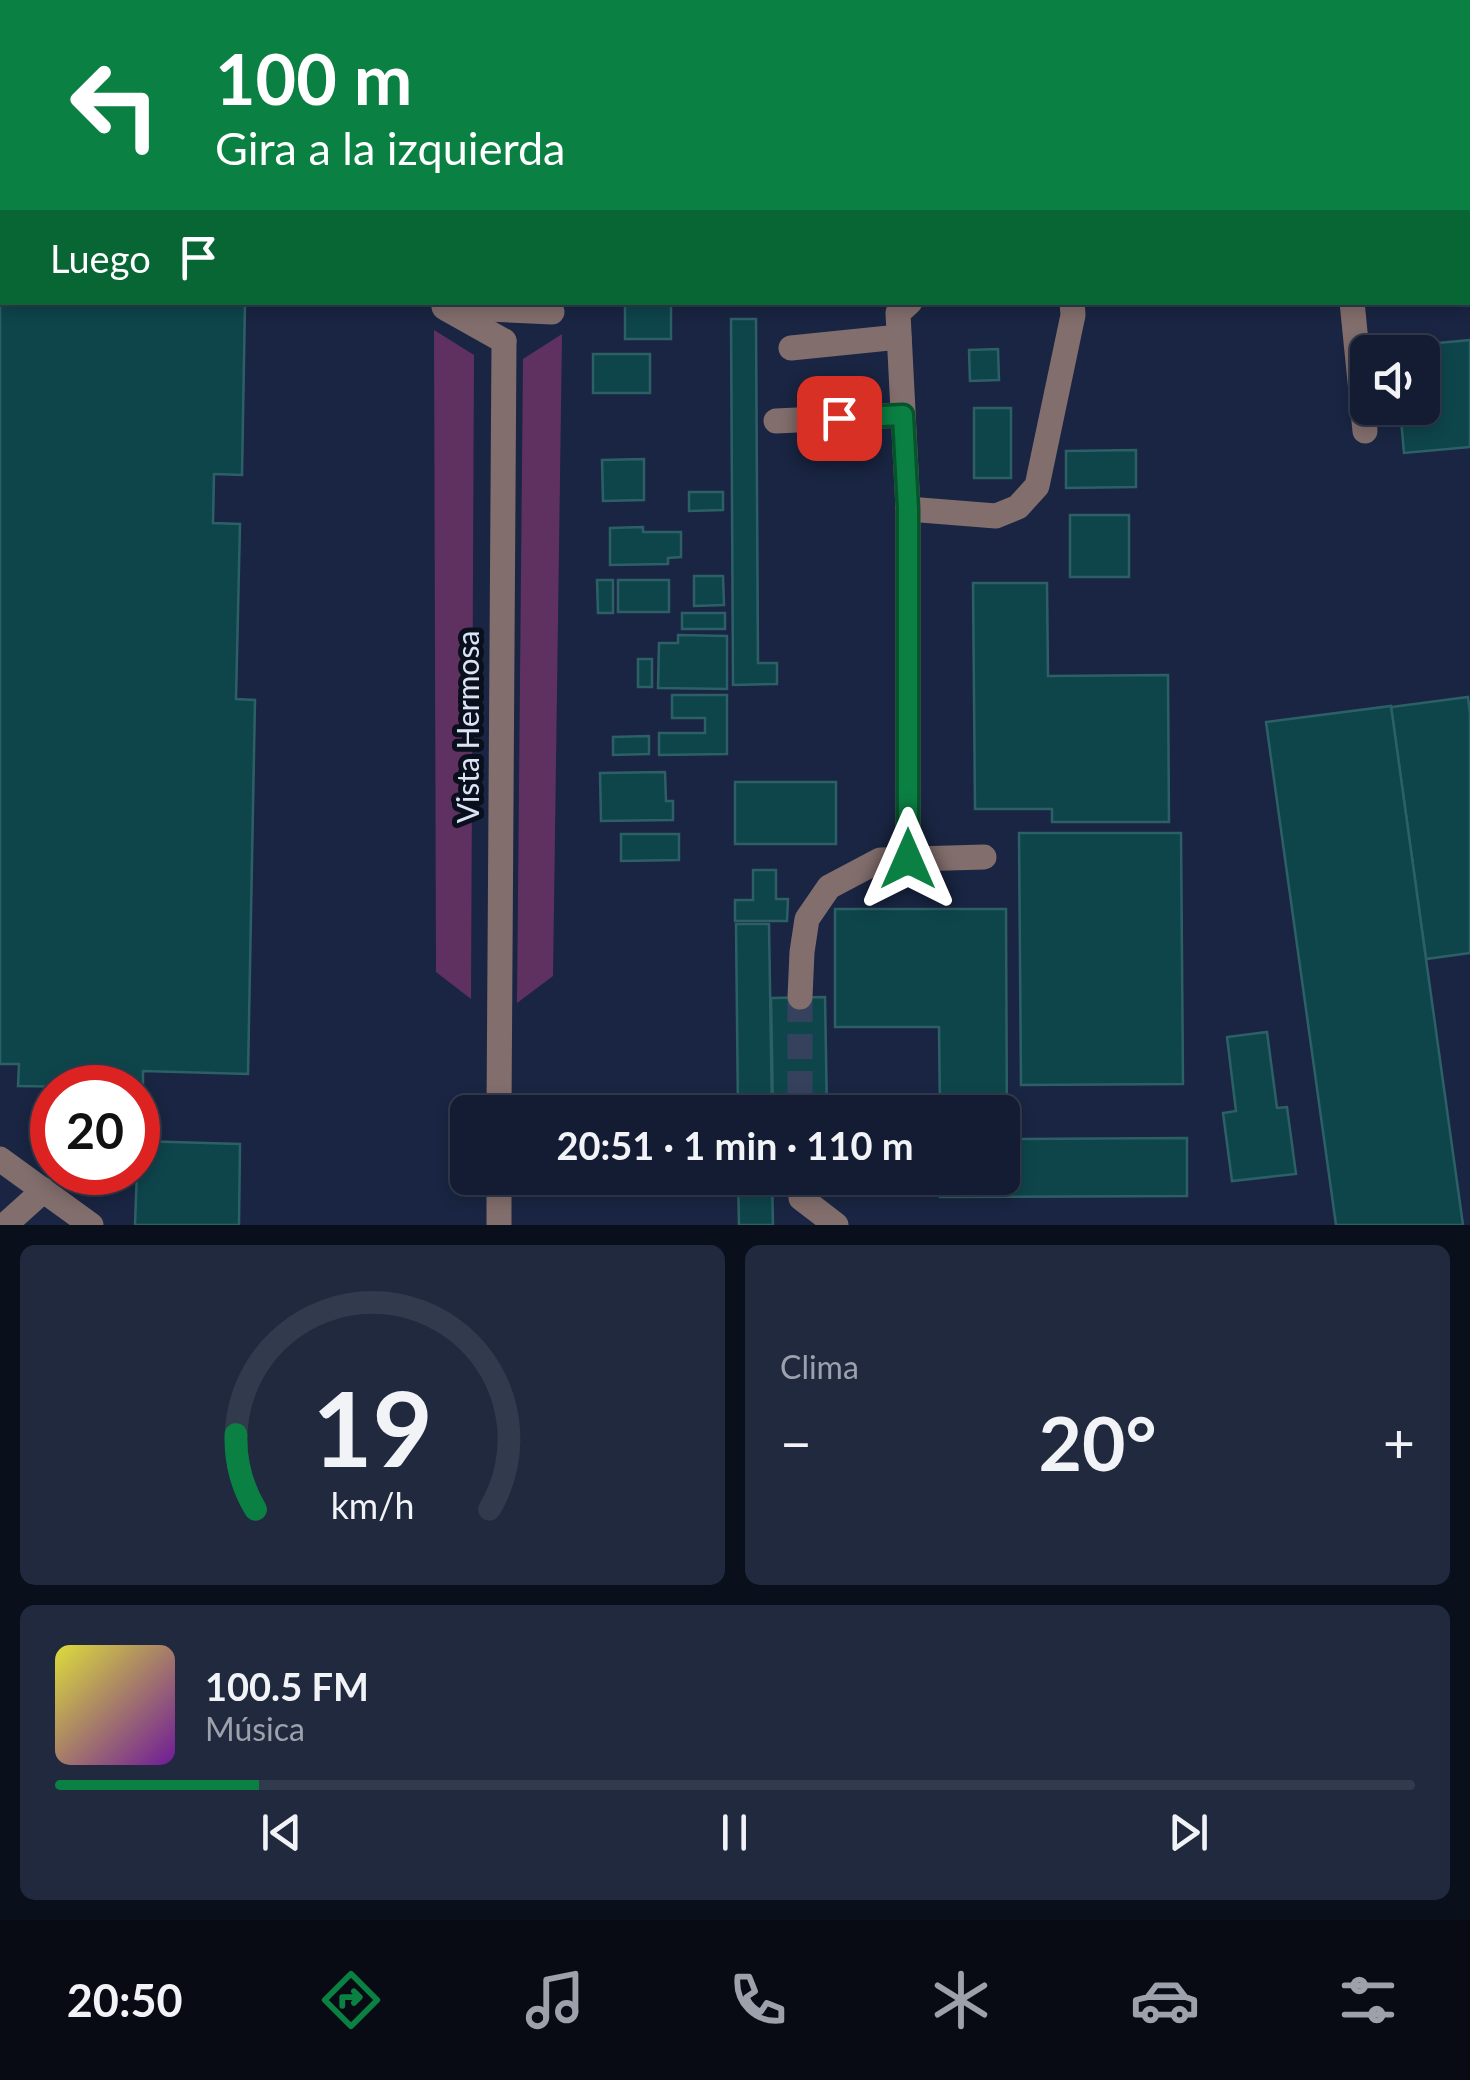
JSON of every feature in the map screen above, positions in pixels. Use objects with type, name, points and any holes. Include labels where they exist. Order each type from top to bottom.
[{"type":"street","points":[[441,305],[558,307]]},
{"type":"street","points":[[441,305],[504,342],[558,307]]},
{"type":"street","points":[[907,305],[898,313],[908,509],[908,859]]},
{"type":"street","points":[[908,509],[996,516],[1018,508],[1037,486],[1072,305]]},
{"type":"street","points":[[1352,305],[1365,431]]},
{"type":"street","points":[[790,348],[899,337]]},
{"type":"street","name":"Vista Hermosa","points":[[500,1095],[504,342]]},
{"type":"street","points":[[776,421],[903,415]]},
{"type":"street","points":[[800,997],[808,919],[829,887],[880,860],[984,857]]},
{"type":"street","points":[[0,1159],[30,1180]]},
{"type":"street","points":[[5,1225],[38,1195]]},
{"type":"street","points":[[51,1195],[92,1225]]},
{"type":"street","points":[[499,1195],[499,1225]]},
{"type":"street","points":[[801,1195],[836,1225]]},
{"type":"shaded area","points":[[434,330],[474,355],[471,999],[436,972]]},
{"type":"shaded area","points":[[562,334],[553,976],[517,1003],[523,359]]},
{"type":"building","points":[[0,305],[245,305],[242,475],[214,474],[213,523],[240,524],[236,699],[255,700],[248,1074],[160,1071],[160,1065],[30,1065],[30,1086],[18,1086],[19,1064],[0,1064]]},
{"type":"building","points":[[625,305],[671,305],[671,339],[625,339]]},
{"type":"building","points":[[731,319],[756,319],[758,663],[777,663],[777,684],[733,685]]},
{"type":"building","points":[[1470,340],[1470,447],[1404,453],[1402,425],[1440,425],[1440,343]]},
{"type":"building","points":[[998,349],[999,380],[970,381],[969,350]]},
{"type":"building","points":[[593,354],[650,354],[650,393],[593,393]]},
{"type":"building","points":[[974,408],[1011,408],[1011,478],[974,478]]},
{"type":"building","points":[[1136,450],[1136,487],[1066,488],[1066,451]]},
{"type":"building","points":[[644,459],[644,500],[603,501],[602,460]]},
{"type":"building","points":[[689,492],[723,492],[723,510],[689,511]]},
{"type":"building","points":[[1070,515],[1129,515],[1129,577],[1070,577]]},
{"type":"building","points":[[643,527],[643,532],[681,532],[681,557],[668,558],[668,564],[610,565],[610,528]]},
{"type":"building","points":[[694,576],[723,576],[724,605],[694,606]]},
{"type":"building","points":[[597,580],[613,580],[613,613],[598,613]]},
{"type":"building","points":[[618,580],[669,580],[669,612],[618,612]]},
{"type":"building","points":[[973,583],[1047,583],[1048,676],[1168,675],[1169,822],[1052,822],[1052,809],[975,809]]},
{"type":"building","points":[[682,613],[725,613],[725,629],[682,629]]},
{"type":"building","points":[[678,635],[727,636],[727,689],[658,688],[659,643],[678,643]]},
{"type":"building","points":[[638,659],[652,659],[652,687],[638,687]]},
{"type":"building","points":[[672,695],[727,695],[727,754],[659,755],[659,733],[705,733],[705,718],[672,718]]},
{"type":"building","points":[[1468,697],[1470,953],[1426,959],[1391,707]]},
{"type":"building","points":[[1391,706],[1463,1225],[1336,1225],[1266,722]]},
{"type":"building","points":[[649,736],[649,754],[613,755],[613,737]]},
{"type":"building","points":[[665,772],[666,801],[673,801],[673,820],[601,821],[600,773]]},
{"type":"building","points":[[735,782],[836,782],[836,844],[735,844]]},
{"type":"building","points":[[1019,833],[1181,833],[1183,1084],[1021,1085]]},
{"type":"building","points":[[621,834],[679,834],[679,860],[621,861]]},
{"type":"building","points":[[753,870],[776,870],[776,899],[788,899],[787,921],[735,921],[735,900],[753,900]]},
{"type":"building","points":[[835,909],[1006,909],[1007,1095],[940,1095],[939,1027],[835,1027]]},
{"type":"building","points":[[736,924],[769,924],[772,1095],[738,1095]]},
{"type":"building","points":[[825,997],[827,1095],[773,1095],[771,998]]},
{"type":"building","points":[[1267,1032],[1277,1108],[1287,1107],[1296,1174],[1232,1181],[1223,1113],[1236,1111],[1227,1037]]},
{"type":"building","points":[[1187,1138],[1187,1196],[940,1197],[1020,1195],[1020,1139]]},
{"type":"building","points":[[160,1142],[240,1144],[239,1225],[135,1225],[136,1195],[160,1195]]},
{"type":"building","points":[[738,1195],[772,1195],[773,1225],[739,1225]]},
{"type":"tunnel","points":[[800,997],[800,1095]]},
{"type":"route","points":[[839,418],[903,415],[908,509],[908,859]]}]
